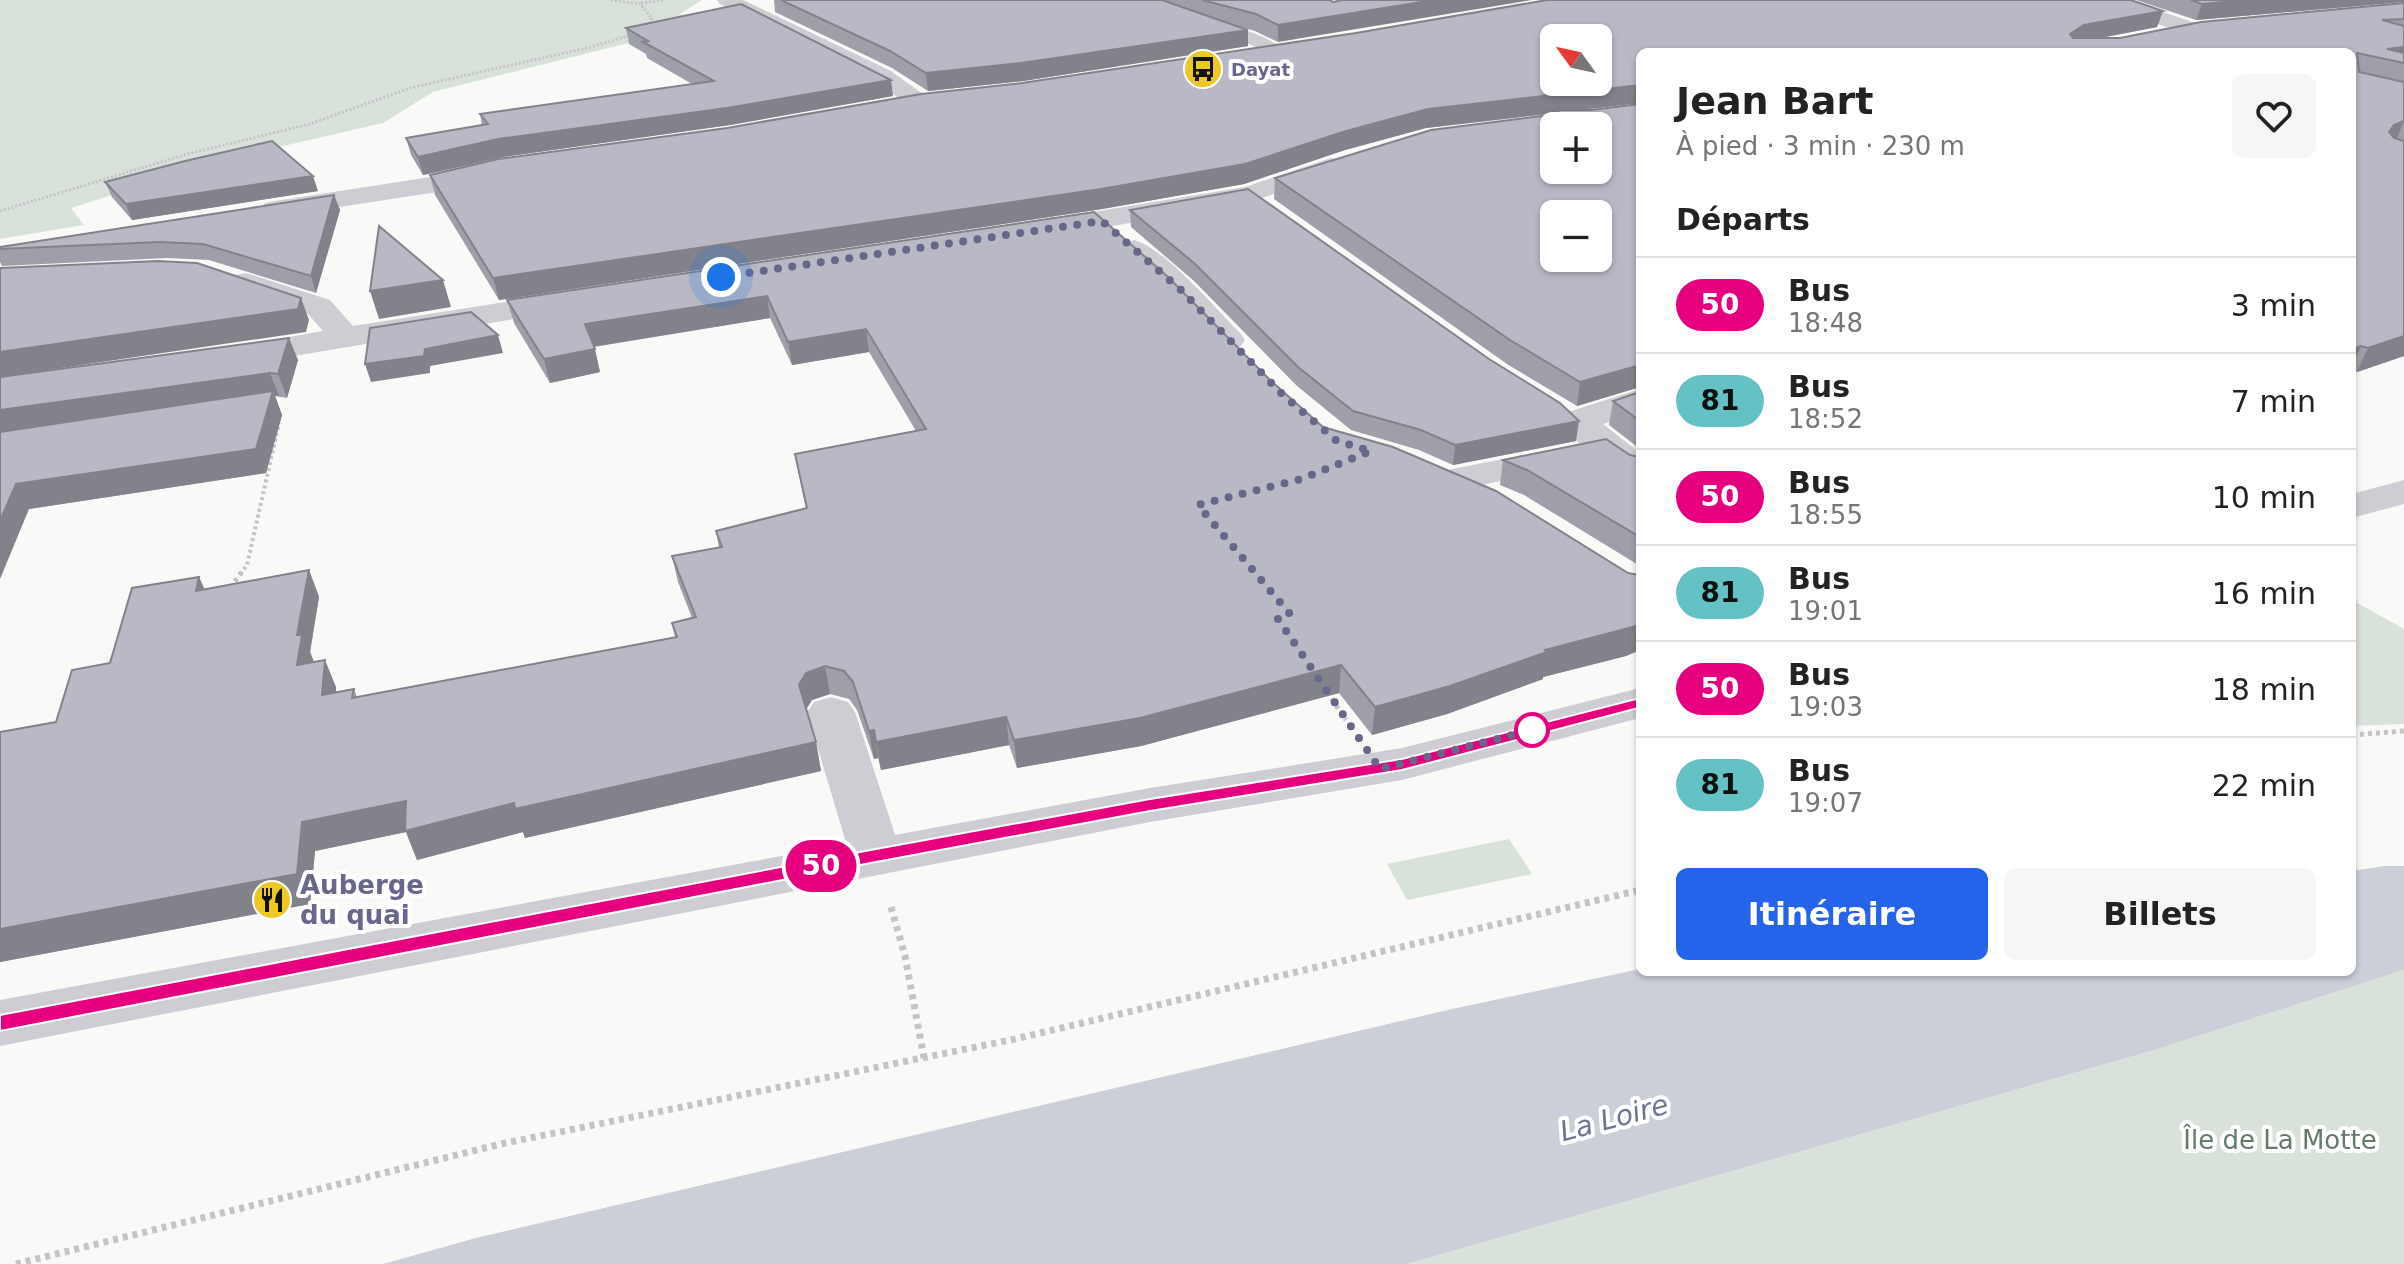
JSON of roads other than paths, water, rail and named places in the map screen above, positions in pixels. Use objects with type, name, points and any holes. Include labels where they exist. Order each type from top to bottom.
[{"type":"street","points":[[727,0],[883,76],[922,102]]},
{"type":"street","points":[[2106,0],[2249,48]]},
{"type":"street","points":[[2152,39],[2195,30],[2252,26]]},
{"type":"street","points":[[1238,57],[1284,50]]},
{"type":"street","points":[[891,108],[950,99]]},
{"type":"street","points":[[1019,233],[1250,194],[1355,159]]},
{"type":"street","points":[[245,213],[437,184],[519,166]]},
{"type":"street","points":[[1102,221],[1181,290],[1255,367]]},
{"type":"street","points":[[223,276],[319,307],[345,337]]},
{"type":"street","points":[[199,361],[596,297]]},
{"type":"street","points":[[1625,460],[1571,417],[1636,401]]},
{"type":"street","points":[[1508,506],[1434,473],[1625,460]]},
{"type":"street","points":[[2356,505],[2404,492]]},
{"type":"street","points":[[0,1023],[1150,805],[1380,769],[1636,704]]},
{"type":"street","points":[[831,712],[876,856]]},
{"type":"lane","points":[[1151,0],[1188,20],[1237,32],[1284,50]]},
{"type":"lane","points":[[1250,194],[1274,211]]},
{"type":"water","name":"La Loire","points":[[2404,866],[2404,970],[2151,1051],[1407,1264],[383,1264],[476,1238],[1452,1009],[1636,970],[1636,976],[2356,976],[2356,870]]},
{"type":"place","name":"Dayat","points":[[1203,69]]},
{"type":"place","name":"Auberge du quai","points":[[272,900]]},
{"type":"park label","name":"Île de La Motte","points":[[2280,1140]]}]
